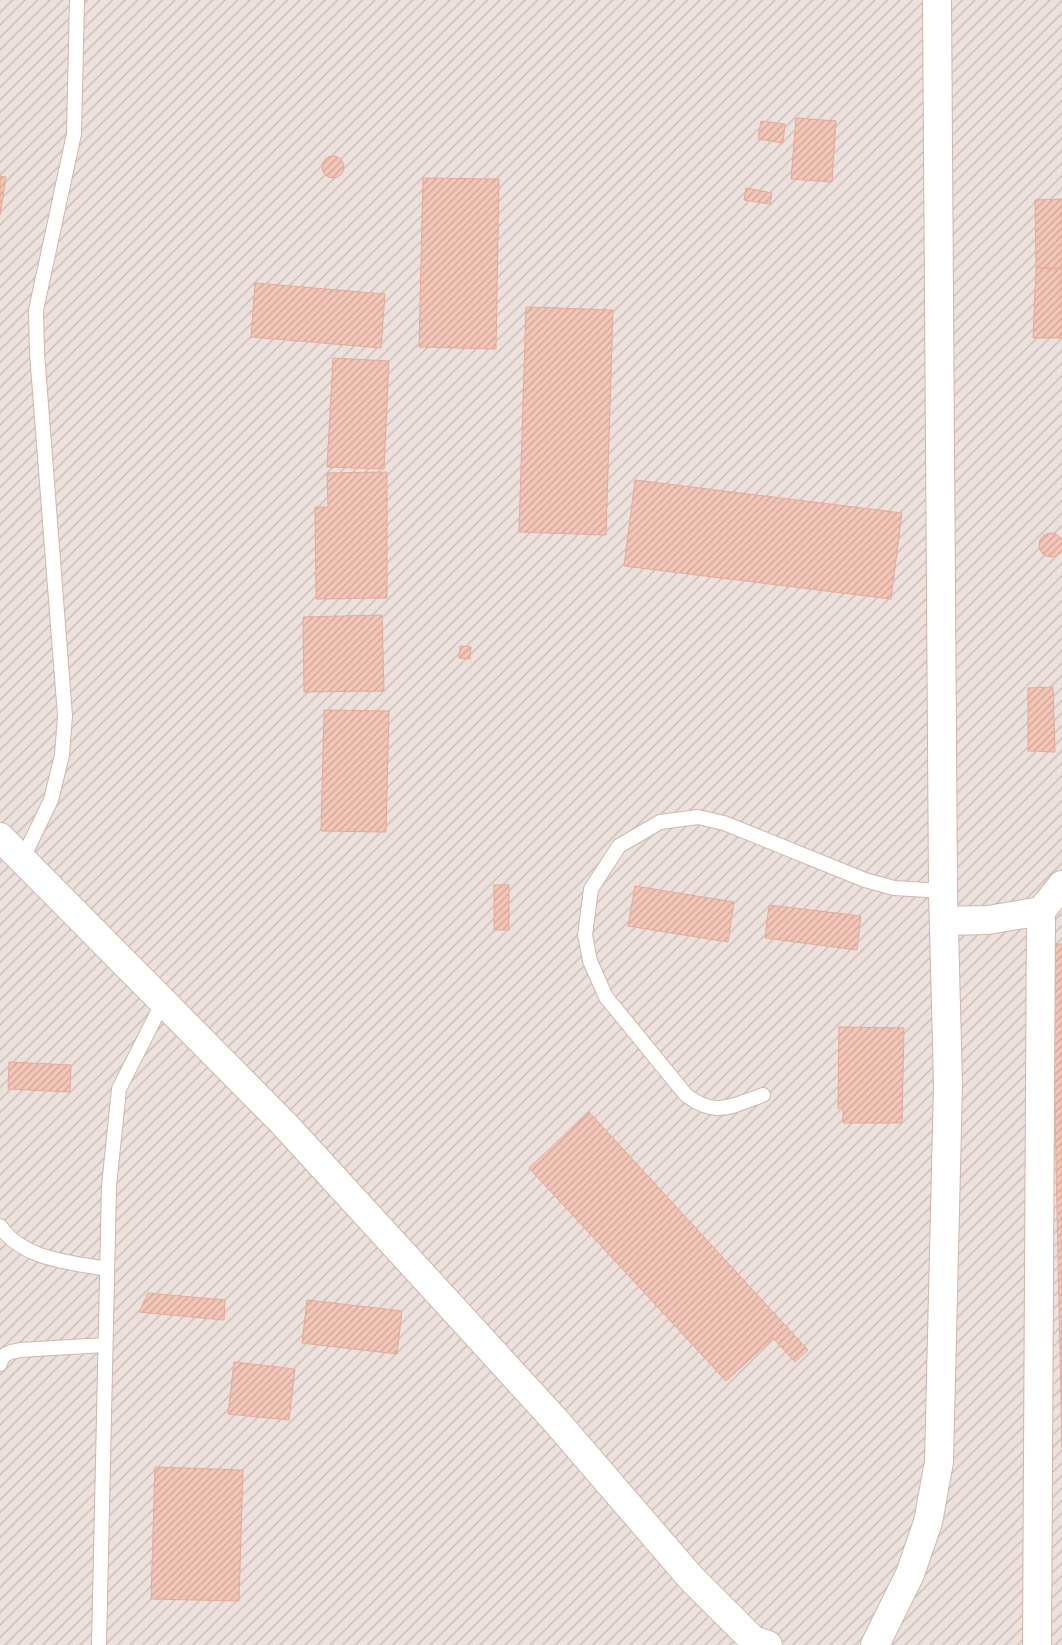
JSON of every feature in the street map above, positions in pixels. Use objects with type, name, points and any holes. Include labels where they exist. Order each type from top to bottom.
[{"type":"street","points":[[875,1645],[910,1574],[928,1522],[939,1462],[948,1084],[943,891],[937,0]]},
{"type":"street","points":[[0,837],[285,1125],[555,1420],[691,1578],[753,1640],[768,1645]]},
{"type":"street","points":[[1037,1645],[1041,911],[1062,885]]},
{"type":"street","points":[[944,921],[988,920],[1041,911]]},
{"type":"lane","points":[[22,860],[51,800],[62,755],[65,716],[36,310],[74,134],[77,0]]},
{"type":"lane","points":[[763,1095],[716,1110],[698,1105],[686,1096],[606,997],[590,961],[585,935],[591,889],[619,846],[660,822],[698,817],[724,823],[865,880],[894,888],[943,891]]},
{"type":"lane","points":[[99,1645],[109,1186],[120,1090],[163,1002]]},
{"type":"lane","points":[[0,1226],[4,1232],[34,1255],[107,1269]]},
{"type":"lane","points":[[0,1364],[1,1358],[8,1353],[20,1350],[105,1345]]},
{"type":"shaded area","points":[[0,0],[1062,0],[1062,1645],[0,1645]]},
{"type":"building","points":[[796,118],[836,121],[832,182],[791,179]]},
{"type":"building","points":[[761,121],[785,124],[783,143],[758,139]]},
{"type":"building","points":[[333,156],[341,159],[344,167],[341,175],[333,178],[325,175],[322,167],[325,159]]},
{"type":"building","points":[[0,176],[6,177],[0,215]]},
{"type":"building","points":[[423,178],[499,179],[496,349],[419,347]]},
{"type":"building","points":[[746,188],[772,193],[770,204],[744,200]]},
{"type":"building","points":[[1062,199],[1062,268],[1036,268],[1035,200]]},
{"type":"building","points":[[1036,268],[1062,269],[1062,338],[1033,338]]},
{"type":"building","points":[[255,283],[385,294],[381,348],[251,337]]},
{"type":"building","points":[[526,307],[613,310],[606,535],[519,532]]},
{"type":"building","points":[[333,358],[389,361],[384,469],[327,467]]},
{"type":"building","points":[[387,472],[387,598],[316,599],[315,507],[328,507],[327,473]]},
{"type":"building","points":[[635,480],[902,513],[891,599],[624,566]]},
{"type":"building","points":[[1051,533],[1059,537],[1063,545],[1059,553],[1051,557],[1043,553],[1039,545],[1043,537]]},
{"type":"building","points":[[382,615],[384,691],[304,692],[303,617]]},
{"type":"building","points":[[460,646],[471,647],[470,659],[459,658]]},
{"type":"building","points":[[1053,687],[1055,752],[1028,751],[1028,688]]},
{"type":"building","points":[[324,710],[389,711],[386,832],[321,831]]},
{"type":"building","points":[[494,885],[509,885],[509,930],[494,930]]},
{"type":"building","points":[[635,886],[734,902],[728,942],[628,926]]},
{"type":"building","points":[[769,905],[861,916],[857,950],[765,938]]},
{"type":"building","points":[[1054,944],[1062,944],[1062,1448],[1053,1014]]},
{"type":"building","points":[[839,1027],[904,1028],[902,1123],[843,1123],[843,1108],[838,1108]]},
{"type":"building","points":[[9,1062],[71,1065],[70,1092],[8,1089]]},
{"type":"building","points":[[589,1112],[808,1350],[795,1362],[773,1338],[726,1381],[529,1168]]},
{"type":"building","points":[[148,1293],[225,1300],[224,1320],[139,1312]]},
{"type":"building","points":[[307,1300],[402,1311],[397,1354],[302,1343]]},
{"type":"building","points":[[234,1362],[295,1369],[289,1420],[228,1414]]},
{"type":"building","points":[[155,1467],[243,1470],[239,1601],[151,1599]]}]
